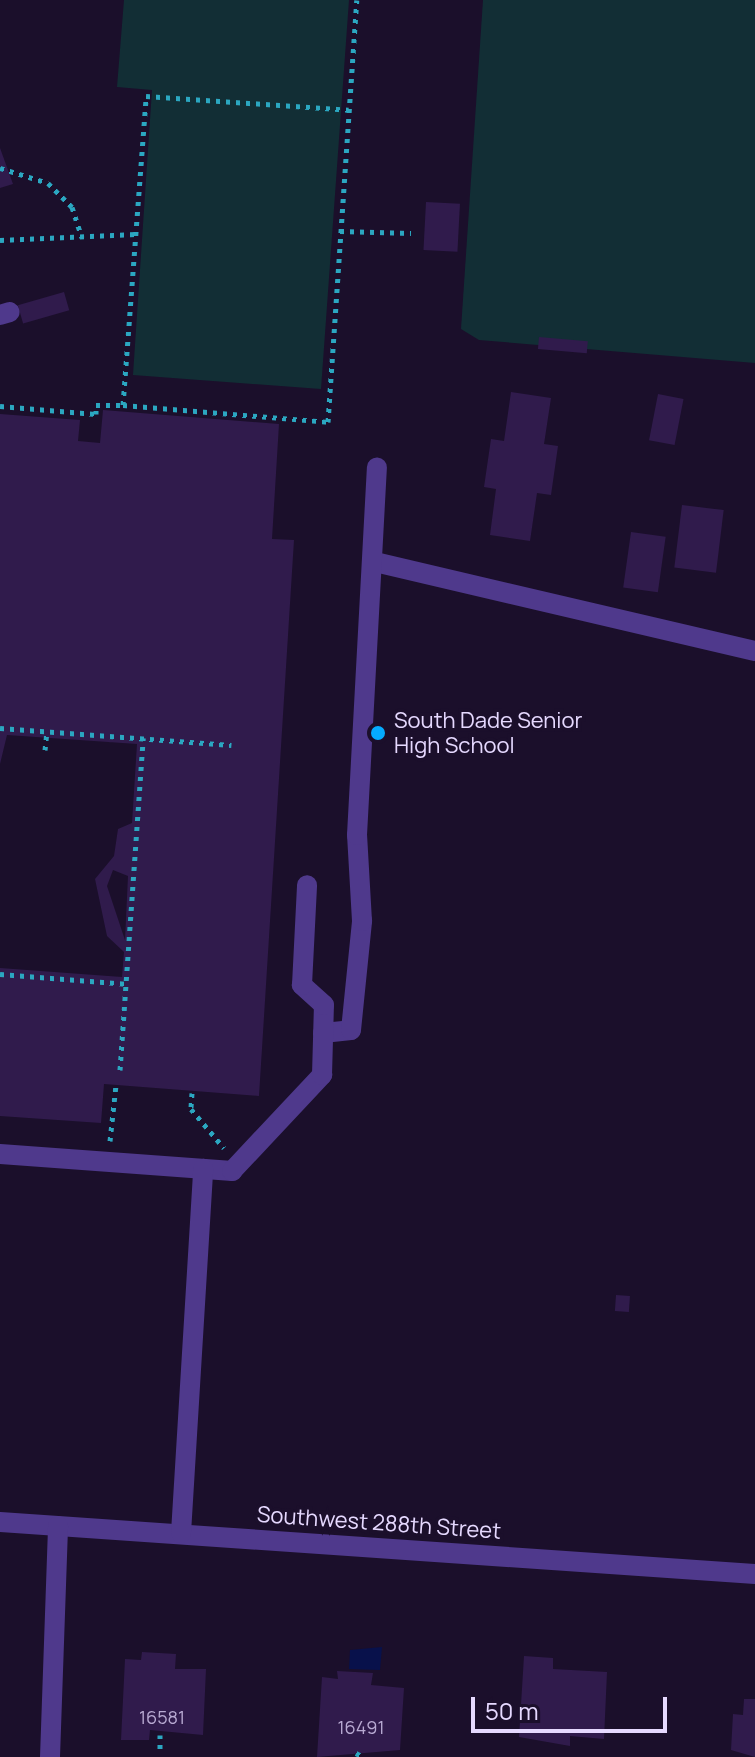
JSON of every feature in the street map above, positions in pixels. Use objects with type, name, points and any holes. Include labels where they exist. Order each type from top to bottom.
[{"type":"street","points":[[323,1033],[351,1030],[362,921],[357,835],[375,562],[377,468]]},
{"type":"street","points":[[375,562],[755,651]]},
{"type":"street","points":[[0,1154],[232,1171],[322,1075],[324,1005],[302,985],[307,885]]},
{"type":"street","points":[[181,1533],[203,1169]]},
{"type":"street","name":"Southwest 288th Street","points":[[0,1522],[755,1574]]},
{"type":"street","points":[[50,1757],[58,1526]]},
{"type":"path","points":[[0,406],[96,414],[96,405],[123,405],[328,422],[357,0]]},
{"type":"path","points":[[123,405],[146,96],[349,110]]},
{"type":"path","points":[[0,168],[48,183],[72,207],[82,237]]},
{"type":"path","points":[[340,231],[411,233]]},
{"type":"path","points":[[0,240],[136,234]]},
{"type":"path","points":[[0,728],[231,745]]},
{"type":"path","points":[[45,750],[47,731]]},
{"type":"path","points":[[120,1070],[129,984],[143,738]]},
{"type":"path","points":[[0,974],[129,984]]},
{"type":"path","points":[[109,1146],[116,1085]]},
{"type":"path","points":[[192,1093],[191,1109],[226,1151]]},
{"type":"path","points":[[160,1735],[160,1753]]},
{"type":"path","points":[[356,1753],[363,1757]]},
{"type":"green space","points":[[124,0],[349,0],[321,389],[133,375],[152,90],[117,87]]},
{"type":"green space","points":[[483,0],[755,0],[755,363],[479,340],[461,329]]},
{"type":"shaded area","points":[[382,1647],[380,1670],[349,1669],[350,1650]]},
{"type":"building","points":[[0,148],[13,184],[0,188]]},
{"type":"building","points":[[426,202],[460,204],[457,252],[423,250]]},
{"type":"building","points":[[64,292],[69,310],[23,323],[18,305]]},
{"type":"building","points":[[539,337],[588,341],[587,353],[538,349]]},
{"type":"building","points":[[511,392],[551,398],[544,444],[558,446],[551,495],[537,493],[530,541],[490,535],[496,489],[484,487],[491,439],[504,441]]},
{"type":"building","points":[[658,394],[684,399],[675,445],[649,440]]},
{"type":"building","points":[[103,410],[279,424],[272,539],[294,540],[259,1096],[104,1084],[101,1123],[0,1116],[0,968],[122,977],[124,952],[107,936],[95,879],[114,856],[118,829],[132,823],[137,744],[7,735],[0,764],[0,414],[80,420],[78,441],[100,443]],"holes":[[[113,870],[128,876],[125,940],[107,886]]]},
{"type":"building","points":[[682,505],[724,510],[716,573],[674,568]]},
{"type":"building","points":[[631,532],[666,537],[658,592],[623,587]]},
{"type":"building","points":[[616,1295],[630,1296],[629,1312],[615,1311]]},
{"type":"building","points":[[142,1652],[176,1654],[175,1669],[206,1669],[203,1735],[150,1730],[149,1740],[121,1740],[125,1659],[141,1660]]},
{"type":"building","points":[[524,1656],[553,1658],[553,1669],[607,1672],[604,1739],[570,1736],[570,1746],[519,1737]]},
{"type":"building","points":[[337,1671],[373,1673],[371,1685],[404,1688],[400,1750],[317,1757],[322,1677],[338,1679]]},
{"type":"building","points":[[744,1699],[755,1699],[755,1757],[731,1750],[733,1714],[743,1715]]},
{"type":"place","name":"South Dade Senior High School","points":[[378,733]]}]
